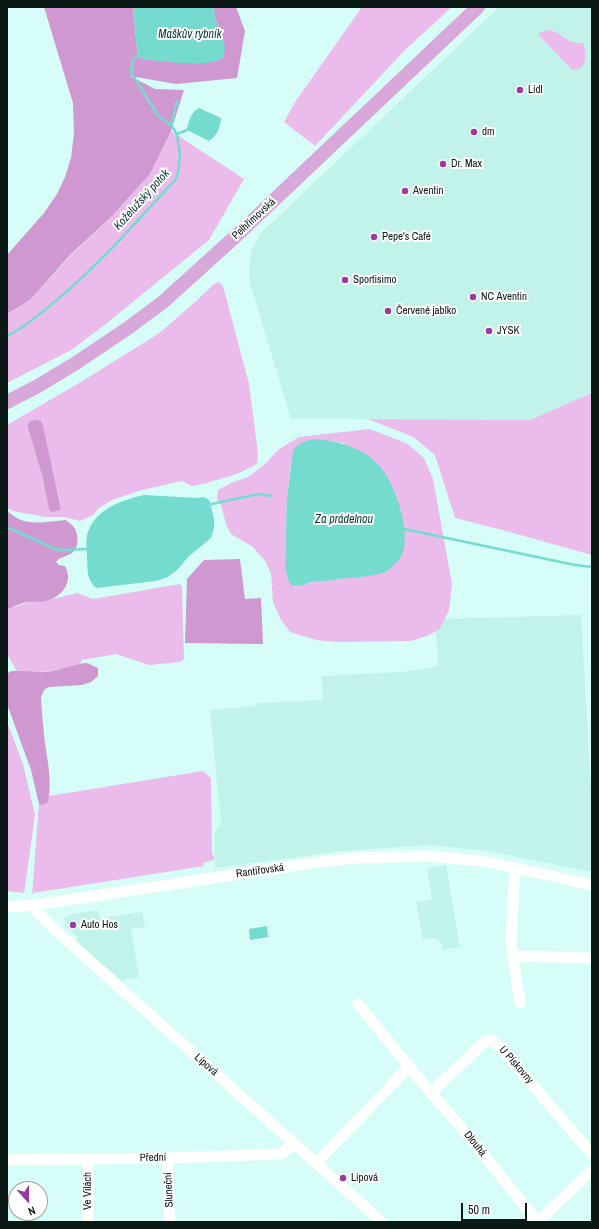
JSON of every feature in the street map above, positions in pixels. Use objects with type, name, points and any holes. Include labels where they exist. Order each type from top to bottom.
[{"type":"main road","name":"Pelhřimovská","points":[[7,402],[38,386],[76,363],[163,302],[236,236],[478,7]]},
{"type":"street","name":"Rantířovská","points":[[7,907],[35,905],[356,858],[430,856],[488,862],[592,885]]},
{"type":"street","points":[[515,867],[511,940],[520,1003]]},
{"type":"street","name":"Lípová","points":[[35,905],[38,913],[64,938],[317,1162],[382,1222]]},
{"type":"street","points":[[514,956],[592,958]]},
{"type":"street","name":"Dlouhá","points":[[358,1004],[538,1222]]},
{"type":"street","name":"U Pískovny","points":[[431,1093],[482,1044],[487,1041],[493,1041],[592,1154]]},
{"type":"street","points":[[317,1162],[409,1067]]},
{"type":"street","name":"Přední","points":[[7,1160],[167,1158],[280,1154],[296,1144]]},
{"type":"street","name":"Sluneční","points":[[167,1158],[170,1222]]},
{"type":"street","name":"Ve Vilách","points":[[88,1159],[88,1222]]},
{"type":"street","points":[[538,1222],[592,1170]]},
{"type":"shaded area","points":[[44,7],[133,7],[138,55],[142,59],[186,63],[225,47],[218,29],[213,7],[236,7],[245,31],[237,78],[176,84],[130,76],[155,89],[184,90],[171,131],[150,174],[112,216],[70,255],[31,299],[7,314],[7,255],[44,213],[57,194],[65,177],[71,158],[74,133],[73,103]]},
{"type":"shaded area","points":[[362,7],[452,7],[405,50],[315,146],[284,122],[295,102]]},
{"type":"shaded area","points":[[499,7],[592,7],[592,393],[530,420],[291,419],[249,280],[251,251],[260,234]]},
{"type":"shaded area","points":[[550,30],[573,42],[583,43],[585,61],[581,68],[572,70],[538,34]]},
{"type":"shaded area","points":[[171,131],[244,179],[209,240],[73,349],[7,383],[7,314],[31,299],[70,256],[112,216],[150,174]]},
{"type":"shaded area","points":[[219,282],[223,286],[249,384],[258,454],[257,464],[237,474],[203,484],[192,486],[182,481],[142,490],[112,500],[99,508],[93,515],[80,521],[64,517],[45,517],[13,511],[7,508],[7,425],[76,385],[158,334],[214,284]],"holes":[[[41,421],[61,509],[56,512],[49,510],[43,479],[28,428]]]},
{"type":"shaded area","points":[[592,393],[592,555],[455,518],[435,455],[413,437],[368,419],[530,420]]},
{"type":"shaded area","points":[[31,421],[41,421],[43,426],[61,509],[55,512],[49,510],[43,479],[28,428],[28,424]]},
{"type":"shaded area","points":[[370,429],[408,444],[424,458],[433,479],[452,584],[449,610],[440,629],[427,636],[411,641],[337,642],[316,640],[290,632],[281,620],[273,602],[271,574],[265,561],[253,547],[231,534],[226,524],[221,505],[217,499],[218,490],[231,483],[248,477],[264,465],[278,450],[299,437]],"holes":[[[317,439],[344,443],[404,529],[402,555],[386,572],[314,582],[295,587],[285,567],[287,498],[291,462]]]},
{"type":"shaded area","points":[[7,511],[21,520],[32,522],[66,520],[75,529],[78,539],[75,550],[56,562],[59,565],[65,566],[68,578],[65,588],[57,596],[46,601],[24,603],[7,610]]},
{"type":"shaded area","points":[[240,559],[245,599],[261,598],[263,644],[185,643],[187,579],[204,560]]},
{"type":"shaded area","points":[[180,584],[182,587],[184,659],[180,662],[149,665],[116,654],[82,660],[80,664],[64,668],[32,672],[16,670],[7,654],[7,610],[28,602],[40,602],[78,593],[93,599]]},
{"type":"shaded area","points":[[581,615],[592,806],[592,872],[488,851],[430,845],[342,851],[215,868],[214,833],[221,824],[210,710],[256,706],[258,703],[323,700],[322,676],[401,672],[438,666],[435,619]]},
{"type":"shaded area","points":[[87,663],[98,668],[98,676],[91,682],[82,685],[49,687],[44,690],[41,697],[50,780],[48,802],[42,805],[39,804],[31,770],[7,704],[7,675],[9,672],[14,671],[47,672]]},
{"type":"shaded area","points":[[7,722],[23,764],[35,815],[24,893],[7,891]]},
{"type":"shaded area","points":[[203,771],[211,778],[212,854],[214,856],[214,860],[203,863],[204,866],[33,893],[32,895],[39,804],[43,797]]},
{"type":"shaded area","points":[[446,865],[460,947],[443,950],[442,944],[439,940],[433,938],[423,940],[416,902],[432,899],[427,868]]},
{"type":"shaded area","points":[[98,910],[100,918],[142,912],[145,927],[131,929],[139,977],[121,980],[84,948],[76,940],[78,937],[66,926],[64,919],[68,915]]},
{"type":"water","name":"Maškův rybník","points":[[133,7],[213,7],[218,29],[225,47],[224,57],[217,61],[208,63],[185,63],[142,59],[138,55]]},
{"type":"water","points":[[199,108],[221,118],[218,131],[209,141],[187,130],[192,115]]},
{"type":"water","name":"Za prádelnou","points":[[317,439],[341,443],[363,452],[376,462],[389,480],[400,506],[405,533],[402,555],[387,571],[378,574],[312,582],[299,586],[291,585],[285,567],[287,498],[293,450],[304,442]]},
{"type":"water","points":[[144,495],[197,498],[203,497],[208,499],[214,519],[214,528],[211,538],[189,556],[177,570],[168,577],[156,581],[96,588],[89,577],[86,544],[88,532],[92,524],[97,517],[111,507]]},
{"type":"water","points":[[267,926],[268,937],[250,940],[249,929]]},
{"type":"waterway","name":"Koželužský potok","points":[[7,336],[36,317],[69,290],[115,244],[175,180],[178,173],[180,154],[177,134],[171,125],[159,117],[131,72],[133,60],[141,52]]},
{"type":"waterway","points":[[171,125],[177,101]]},
{"type":"waterway","points":[[177,134],[187,130]]},
{"type":"waterway","points":[[212,504],[259,494],[271,496]]},
{"type":"waterway","points":[[7,527],[55,549],[87,549]]},
{"type":"waterway","points":[[404,529],[575,565],[592,567]]},
{"type":"place","name":"Lidl","points":[[520,90]]},
{"type":"place","name":"dm","points":[[474,132]]},
{"type":"place","name":"Dr. Max","points":[[443,164]]},
{"type":"place","name":"Aventin","points":[[405,191]]},
{"type":"place","name":"Pepe's Café","points":[[374,237]]},
{"type":"place","name":"Sportisimo","points":[[345,280]]},
{"type":"place","name":"NC Aventin","points":[[473,297]]},
{"type":"place","name":"Červené jablko","points":[[388,311]]},
{"type":"place","name":"JYSK","points":[[489,331]]},
{"type":"place","name":"Auto Hos","points":[[73,925]]},
{"type":"place","name":"Lipová","points":[[343,1178]]}]
